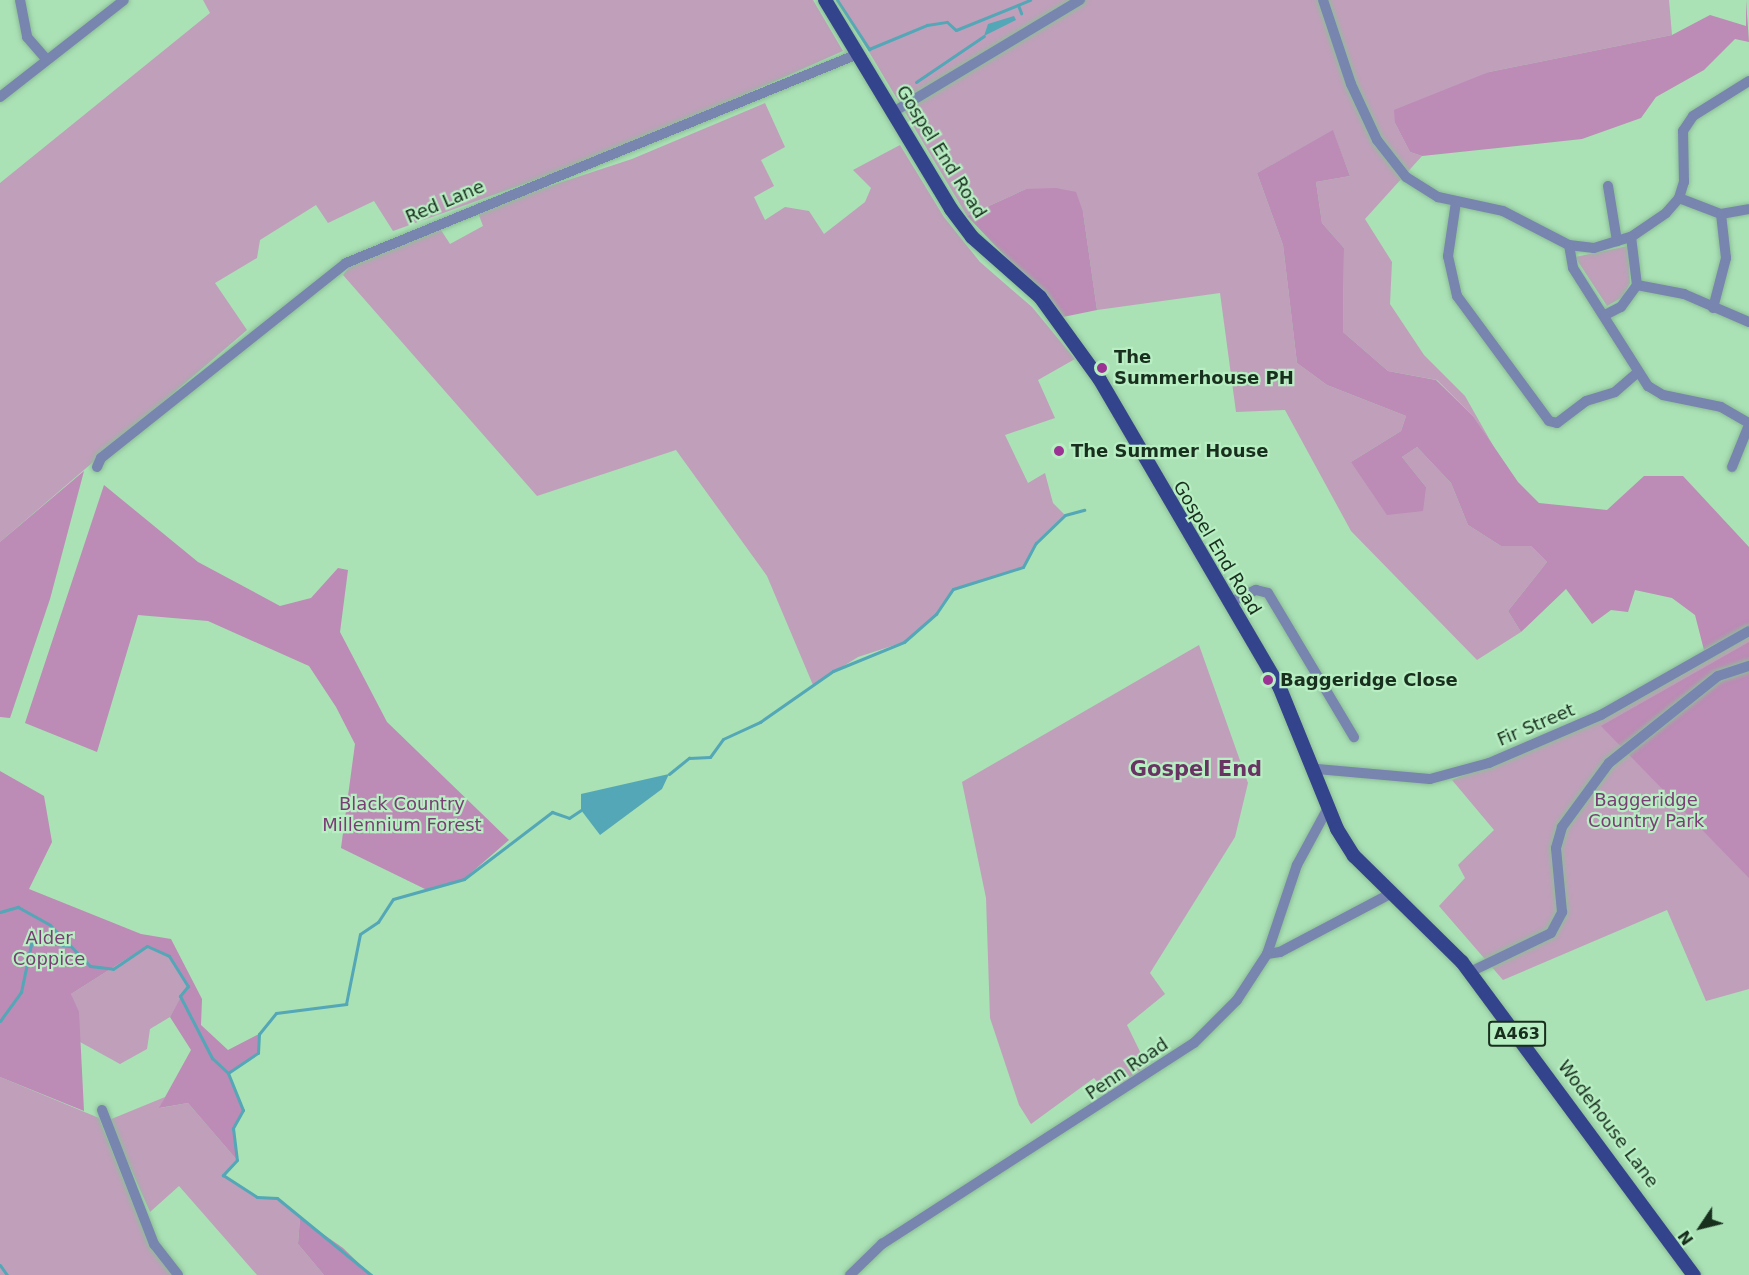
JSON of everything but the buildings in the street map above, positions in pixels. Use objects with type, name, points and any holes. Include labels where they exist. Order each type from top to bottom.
[{"type":"main road","name":"Gospel End Road","points":[[825,0],[972,237],[1040,297],[1070,333],[1279,686],[1317,769],[1329,806]]},
{"type":"main road","name":"Wodehouse Lane","points":[[1329,806],[1354,856],[1470,972],[1694,1275]]},
{"type":"street","points":[[20,0],[27,37],[47,60]]},
{"type":"street","points":[[0,97],[124,0]]},
{"type":"street","points":[[895,111],[1080,0]]},
{"type":"street","points":[[1323,0],[1351,84],[1382,147],[1419,188],[1456,202],[1503,211],[1569,245],[1594,248],[1631,237],[1679,198],[1683,131],[1693,116],[1749,81]]},
{"type":"street","name":"Red Lane","points":[[97,466],[346,263],[858,54]]},
{"type":"street","points":[[1608,186],[1617,241]]},
{"type":"street","points":[[1679,198],[1721,214],[1749,209]]},
{"type":"street","points":[[1456,202],[1448,256],[1457,296],[1549,421],[1557,423],[1586,401],[1615,392],[1637,374]]},
{"type":"street","points":[[1713,308],[1726,258],[1721,214]]},
{"type":"street","points":[[1605,315],[1621,307],[1637,285],[1631,237]]},
{"type":"street","points":[[1569,245],[1573,268],[1605,315],[1637,374],[1663,395],[1720,407],[1749,424],[1732,467]]},
{"type":"street","points":[[1637,285],[1684,294],[1749,322]]},
{"type":"street","points":[[1229,603],[1256,590],[1268,593],[1354,737]]},
{"type":"street","name":"Fir Street","points":[[1317,769],[1430,779],[1489,763],[1601,715],[1749,631]]},
{"type":"street","points":[[1470,972],[1551,933],[1562,912],[1556,848],[1562,827],[1609,763],[1718,676],[1749,666]]},
{"type":"street","name":"Penn Road","points":[[850,1275],[882,1244],[1194,1043],[1237,1000],[1267,954],[1297,865],[1329,806]]},
{"type":"street","points":[[1267,954],[1280,952],[1392,893]]},
{"type":"street","points":[[102,1110],[154,1244],[178,1275]]},
{"type":"green space","points":[[203,0],[813,0],[843,51],[624,148],[393,231],[374,201],[328,223],[316,205],[260,240],[257,258],[215,283],[247,330],[0,542],[0,183],[210,13]]},
{"type":"green space","points":[[838,0],[1669,0],[1672,35],[1489,72],[1395,123],[1410,152],[1422,156],[1365,219],[1392,262],[1390,304],[1424,355],[1465,396],[1495,449],[1473,416],[1437,380],[1388,371],[1343,332],[1344,248],[1322,223],[1316,182],[1350,176],[1333,131],[1257,173],[1283,245],[1297,363],[1327,385],[1406,416],[1401,431],[1351,462],[1426,487],[1402,457],[1417,447],[1451,483],[1468,525],[1501,546],[1531,546],[1547,562],[1508,611],[1521,632],[1477,660],[1351,531],[1285,410],[1236,412],[1220,293],[1097,310],[1083,212],[1026,189],[967,216]]},
{"type":"green space","points":[[1746,0],[1749,42],[1735,39],[1704,70],[1656,97],[1641,118],[1582,139],[1422,156],[1410,152],[1395,123],[1394,110],[1489,72],[1672,35],[1710,15],[1746,26]]},
{"type":"green space","points":[[765,103],[785,147],[761,160],[774,186],[754,197],[765,220],[785,207],[809,211],[824,234],[865,202],[871,188],[853,170],[900,145],[944,217],[980,262],[1032,307],[1075,359],[1038,380],[1055,418],[1005,435],[1028,483],[1045,473],[1053,503],[1065,515],[1036,543],[1023,567],[953,589],[936,614],[904,642],[858,657],[813,685],[767,576],[676,450],[537,496],[343,275],[350,266],[439,227],[450,244],[483,226],[477,210],[632,159]]},
{"type":"green space","points":[[1333,130],[1350,176],[1316,182],[1322,223],[1344,248],[1343,332],[1388,371],[1436,380],[1473,416],[1518,482],[1539,503],[1607,510],[1644,476],[1683,476],[1749,547],[1749,626],[1704,650],[1695,615],[1672,598],[1635,590],[1628,612],[1611,610],[1592,624],[1566,589],[1521,632],[1508,611],[1547,562],[1531,546],[1501,546],[1468,525],[1451,483],[1417,447],[1402,457],[1426,487],[1423,511],[1387,515],[1351,462],[1401,431],[1406,416],[1327,385],[1297,363],[1283,245],[1257,173]]},
{"type":"green space","points":[[1056,188],[1076,192],[1083,212],[1097,310],[1063,317],[967,216],[1026,189]]},
{"type":"green space","points":[[1628,246],[1630,283],[1623,297],[1607,306],[1575,257]]},
{"type":"green space","points":[[84,471],[50,599],[10,718],[0,717],[0,542]]},
{"type":"green space","name":"Black Country Millennium Forest","points":[[104,485],[198,562],[280,606],[311,598],[338,568],[348,570],[340,632],[387,722],[509,840],[464,879],[427,890],[341,848],[355,744],[336,707],[309,666],[208,621],[138,615],[97,752],[25,723]]},
{"type":"green space","name":"Baggeridge Country Park","points":[[1749,632],[1749,989],[1706,1001],[1667,910],[1503,980],[1439,906],[1465,878],[1458,865],[1494,830],[1452,780],[1604,719]]},
{"type":"green space","points":[[1749,642],[1749,878],[1601,726]]},
{"type":"green space","points":[[1199,645],[1248,783],[1235,837],[1150,973],[1165,994],[1127,1025],[1147,1066],[1107,1094],[1094,1078],[1031,1124],[1019,1105],[990,1018],[986,898],[962,782]]},
{"type":"green space","name":"Alder Coppice","points":[[0,771],[44,796],[52,842],[29,889],[141,934],[171,939],[202,999],[201,1025],[228,1050],[259,1034],[258,1053],[228,1074],[243,1110],[233,1128],[237,1160],[188,1103],[159,1108],[191,1050],[170,1017],[187,986],[169,956],[147,946],[71,994],[79,1012],[84,1111],[0,1077]]},
{"type":"green space","points":[[147,946],[169,956],[188,986],[170,1017],[150,1029],[147,1049],[120,1064],[80,1042],[71,994]]},
{"type":"green space","points":[[0,1077],[99,1118],[148,1242],[173,1275],[0,1275]]},
{"type":"green space","points":[[165,1097],[160,1108],[188,1103],[237,1160],[223,1175],[257,1197],[277,1198],[300,1218],[298,1244],[324,1275],[257,1275],[179,1186],[150,1212],[109,1120]]},
{"type":"green space","points":[[300,1218],[343,1248],[371,1275],[324,1275],[298,1244]]},
{"type":"water","points":[[1014,16],[1016,20],[984,36],[988,24]]},
{"type":"water","points":[[669,774],[662,789],[600,835],[581,810],[581,794]]},
{"type":"waterway","points":[[837,0],[869,49],[927,25],[947,22],[956,30],[1030,0]]},
{"type":"waterway","points":[[1018,5],[1021,13]]},
{"type":"waterway","points":[[916,82],[984,36]]},
{"type":"waterway","points":[[669,774],[689,758],[710,757],[723,739],[760,722],[833,671],[904,642],[936,614],[953,589],[1023,567],[1036,543],[1065,515],[1084,510]]},
{"type":"waterway","points":[[228,1073],[258,1053],[259,1034],[276,1013],[346,1004],[360,934],[378,922],[393,899],[464,879],[552,812],[569,818],[581,810]]},
{"type":"waterway","points":[[0,912],[18,907],[50,925],[90,966],[113,969],[147,946],[169,956],[188,986],[180,996],[212,1058],[228,1073],[243,1110],[233,1128],[237,1160],[223,1175],[257,1197],[277,1198],[371,1275]]},
{"type":"waterway","points":[[0,1021],[21,992],[32,940],[70,946]]},
{"type":"waterway","points":[[0,1265],[7,1275]]},
{"type":"place","name":"The Summerhouse PH","points":[[1102,368]]},
{"type":"place","name":"The Summer House","points":[[1059,451]]},
{"type":"place","name":"Baggeridge Close","points":[[1268,680]]},
{"type":"district","name":"Gospel End","points":[[1196,769]]}]
